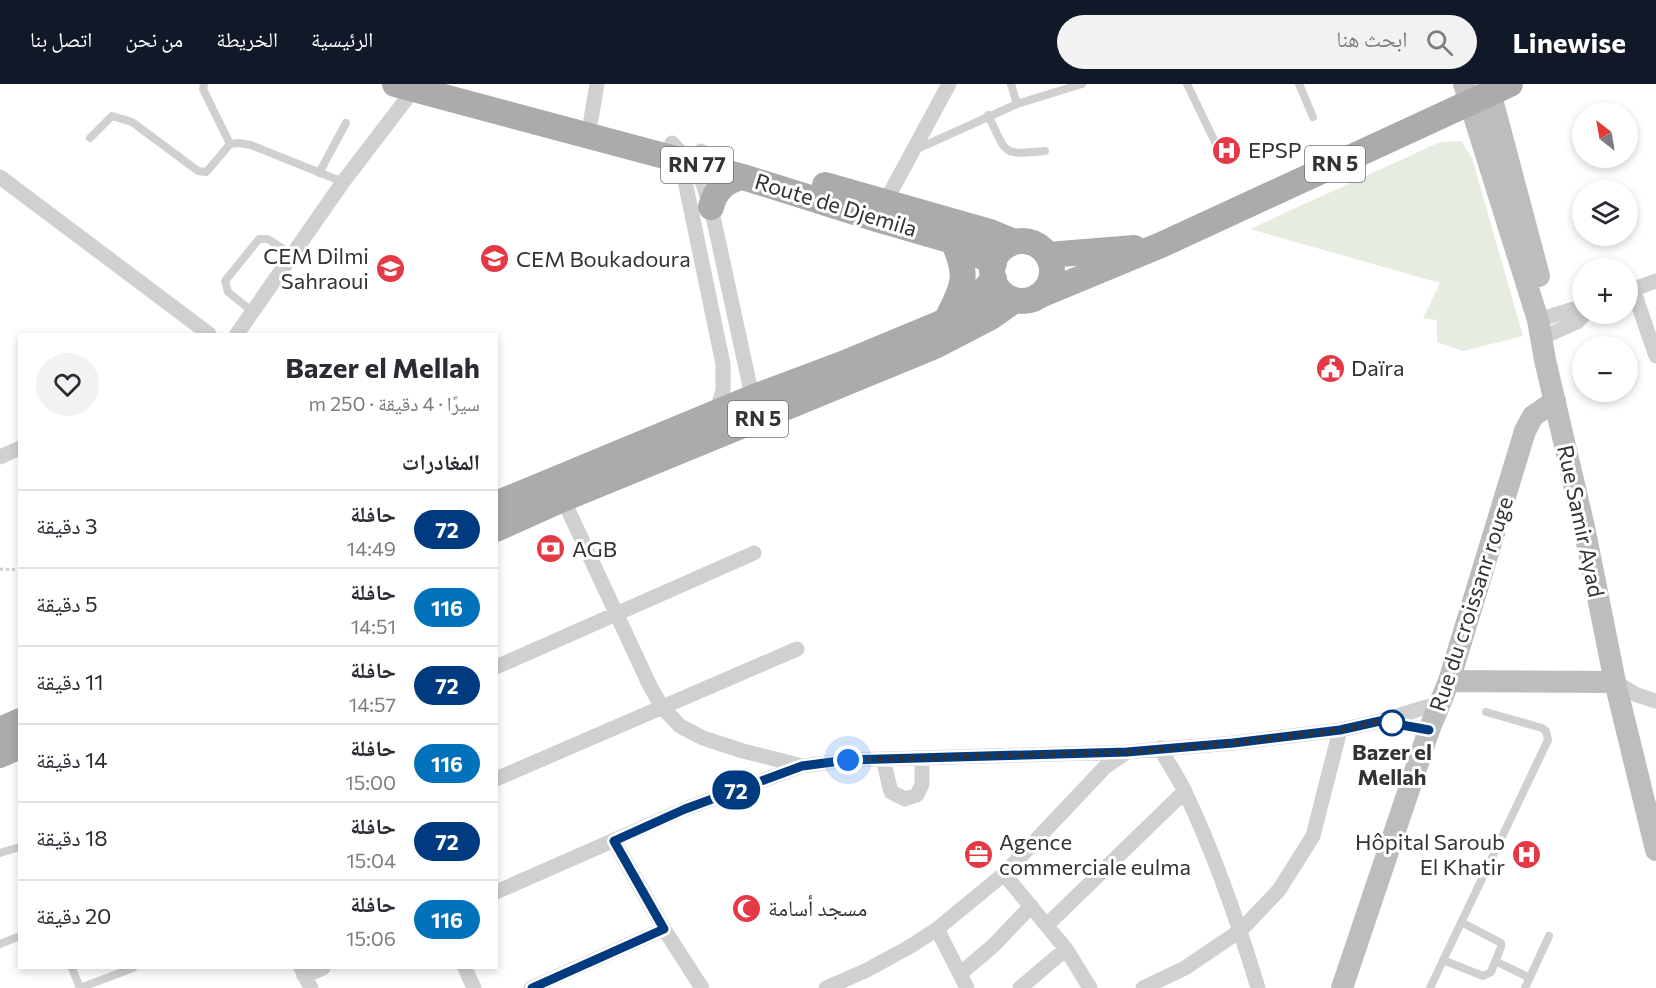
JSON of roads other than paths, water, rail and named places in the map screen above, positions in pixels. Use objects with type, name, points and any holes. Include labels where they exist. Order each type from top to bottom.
[{"type":"main road","name":"Route de Djemila","points":[[453,84],[591,119],[672,143],[695,157],[743,177],[881,211],[990,232],[1014,242],[1022,241],[1037,245],[1048,255]]},
{"type":"main road","name":"Route de Djemila","points":[[408,86],[695,157],[881,211],[953,241],[994,271],[1002,292],[1026,298]]},
{"type":"main road","name":"RN 5","points":[[498,528],[752,410],[844,374],[935,346],[1026,298],[1161,245],[1485,89]]},
{"type":"main road","points":[[711,207],[722,186],[736,178],[743,177]]},
{"type":"main road","points":[[947,320],[963,284],[961,258],[953,241]]},
{"type":"main road","points":[[994,271],[1001,250],[1014,242]]},
{"type":"main road","name":"RN 5","points":[[1048,255],[1161,245]]},
{"type":"main road","points":[[1026,298],[1044,292],[1052,270],[1048,255]]},
{"type":"main road","name":"RN 5","points":[[844,374],[947,320],[971,304],[994,271]]},
{"type":"main road","name":"RN 5","points":[[498,503],[716,414],[752,410]]},
{"type":"main road","points":[[0,730],[18,722]]},
{"type":"main road","points":[[0,754],[18,747]]},
{"type":"street","points":[[591,119],[597,84]]},
{"type":"street","points":[[881,211],[949,84]]},
{"type":"street","points":[[238,333],[408,86]]},
{"type":"street","name":"Rue Samir Ayad","points":[[1485,89],[1545,334],[1555,401],[1584,526],[1615,682],[1656,850]]},
{"type":"street","points":[[695,157],[711,207],[752,410]]},
{"type":"street","points":[[695,157],[687,171],[685,181],[723,364],[723,390],[716,414]]},
{"type":"street","points":[[0,177],[207,333]]},
{"type":"street","points":[[1644,288],[1656,357]]},
{"type":"street","points":[[1545,334],[1572,311]]},
{"type":"street","points":[[1545,334],[1572,324]]},
{"type":"street","name":"Rue du croissanr rouge","points":[[1342,988],[1429,730],[1449,681],[1525,431],[1533,416],[1555,401]]},
{"type":"street","points":[[0,457],[18,449]]},
{"type":"street","points":[[563,499],[650,686],[662,706],[680,726],[704,738],[802,766]]},
{"type":"street","points":[[498,666],[754,553]]},
{"type":"street","points":[[498,778],[797,649]]},
{"type":"street","points":[[1449,681],[1615,682],[1637,695],[1656,701]]},
{"type":"street","points":[[498,891],[685,809],[802,766],[848,760],[1127,752],[1233,743],[1340,730],[1440,703]]},
{"type":"street","points":[[1380,721],[1429,730]]},
{"type":"street","points":[[1143,988],[1185,968],[1241,930],[1279,890],[1313,836],[1340,730]]},
{"type":"street","points":[[1160,748],[1185,791],[1241,930],[1258,988]]},
{"type":"street","points":[[826,988],[867,970],[912,946],[937,929],[1004,874],[1105,767],[1127,752]]},
{"type":"street","points":[[883,759],[891,792],[905,798],[916,795],[922,784],[922,759]]},
{"type":"street","points":[[1047,924],[1185,791]]},
{"type":"street","points":[[614,841],[664,929],[702,988]]},
{"type":"street","points":[[1004,874],[1066,949],[1090,988]]},
{"type":"street","points":[[937,929],[964,981],[1031,906]]},
{"type":"street","points":[[531,988],[664,929]]},
{"type":"street","points":[[1020,988],[1066,949]]},
{"type":"street","points":[[305,977],[321,969]]},
{"type":"street","points":[[465,969],[474,988]]},
{"type":"street","points":[[853,988],[867,970]]},
{"type":"lane","points":[[204,84],[203,89],[230,144]]},
{"type":"lane","points":[[1011,84],[1017,104]]},
{"type":"lane","points":[[913,151],[988,115],[1060,88],[1082,84]]},
{"type":"lane","points":[[1187,84],[1215,142]]},
{"type":"lane","points":[[1299,84],[1313,117]]},
{"type":"lane","points":[[988,115],[1005,150],[1013,154],[1045,151]]},
{"type":"lane","points":[[90,138],[112,116],[132,122],[198,171],[206,172],[230,144],[239,143],[251,145],[343,182]]},
{"type":"lane","points":[[319,172],[346,123]]},
{"type":"lane","points":[[253,312],[228,292],[225,281],[259,239],[268,239],[293,255]]},
{"type":"lane","points":[[1430,988],[1548,740],[1546,731],[1542,728],[1486,712]]},
{"type":"lane","points":[[0,853],[18,848]]},
{"type":"lane","points":[[1443,960],[1483,976],[1491,972],[1501,947],[1498,940],[1461,922]]},
{"type":"lane","points":[[1525,988],[1549,936]]},
{"type":"lane","points":[[0,944],[18,937]]},
{"type":"lane","points":[[1495,961],[1530,978]]},
{"type":"lane","points":[[72,969],[80,988],[130,969]]},
{"type":"place","name":"EPSP","points":[[1227,150]]},
{"type":"place","name":"CEM Boukadoura","points":[[495,259]]},
{"type":"place","name":"CEM Dilmi Sahraoui","points":[[390,269]]},
{"type":"place","name":"Daïra","points":[[1330,368]]},
{"type":"place","name":"AGB","points":[[551,549]]},
{"type":"place","name":"Bazer el Mellah","points":[[1392,723]]},
{"type":"place","name":"Agence commerciale eulma","points":[[978,855]]},
{"type":"place","name":"Hôpital Saroub El Khatir","points":[[1526,855]]},
{"type":"place","name":"مسجد أسامة","points":[[747,908]]}]
